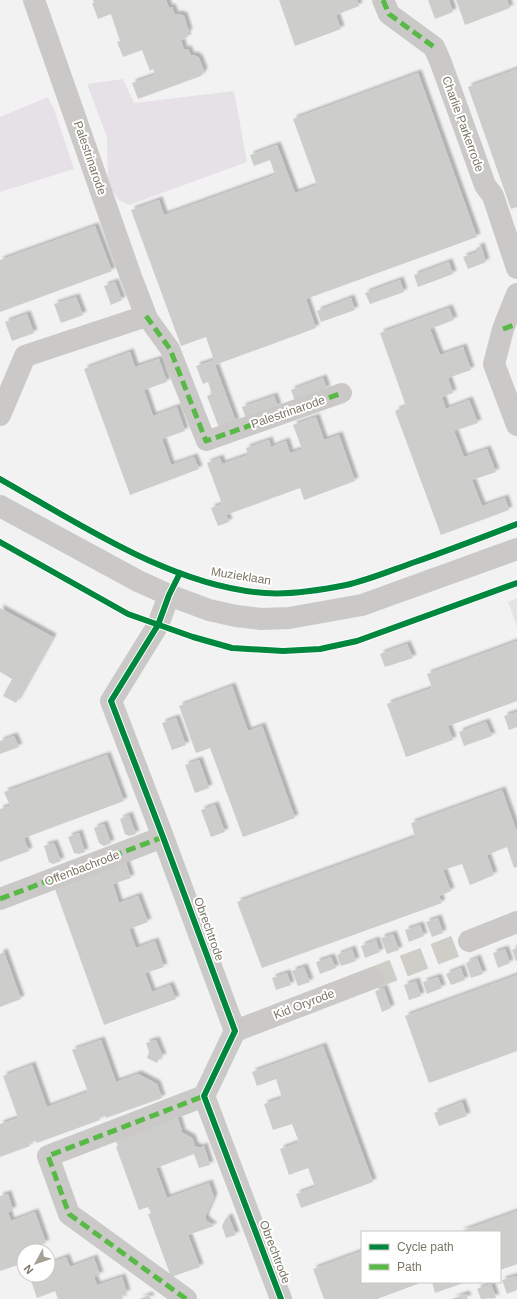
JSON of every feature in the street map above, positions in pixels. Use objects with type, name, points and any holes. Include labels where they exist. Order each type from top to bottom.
[{"type":"street","name":"Palestrinarode","points":[[34,0],[146,316],[170,349],[206,440],[342,393]]},
{"type":"street","name":"Charlie Parkerrode","points":[[383,0],[388,14],[434,47],[485,185],[493,196],[517,268]]},
{"type":"street","points":[[517,294],[510,327],[494,364],[517,426]]},
{"type":"street","points":[[0,414],[25,356],[146,316]]},
{"type":"street","points":[[0,506],[138,581],[169,595],[209,610],[236,616],[261,619],[289,618],[362,605],[517,549]]},
{"type":"street","name":"Obrechtrode","points":[[169,595],[158,625],[110,701],[163,837],[235,1031]]},
{"type":"street","name":"Offenbachrode","points":[[0,899],[163,837]]},
{"type":"street","points":[[469,941],[517,922]]},
{"type":"street","name":"Kid Oryrode","points":[[235,1031],[373,978]]},
{"type":"street","points":[[186,1299],[69,1214],[48,1156],[204,1096],[235,1031]]},
{"type":"street","name":"Obrechtrode","points":[[204,1096],[281,1299]]},
{"type":"shaded area","points":[[123,79],[134,103],[234,91],[247,162],[129,205],[119,200],[108,185],[107,137],[87,84]]},
{"type":"shaded area","points":[[48,97],[54,109],[74,169],[0,192],[0,117]]},
{"type":"shaded area","points":[[517,598],[517,627],[508,602]]},
{"type":"building","points":[[93,0],[166,0],[169,8],[172,7],[175,15],[179,14],[184,16],[189,32],[186,34],[188,37],[181,40],[184,50],[188,49],[191,56],[194,55],[199,58],[204,71],[201,76],[138,99],[132,83],[155,75],[153,69],[150,71],[142,50],[123,57],[117,42],[120,41],[111,14],[98,19],[92,3],[94,3]]},
{"type":"building","points":[[279,0],[357,0],[359,6],[336,15],[341,29],[295,46]]},
{"type":"building","points":[[428,0],[449,0],[453,12],[435,19]]},
{"type":"building","points":[[456,0],[507,0],[510,8],[465,25]]},
{"type":"building","points":[[517,69],[517,207],[511,209],[468,87]]},
{"type":"building","points":[[418,73],[477,237],[306,299],[316,328],[215,365],[236,422],[219,428],[207,396],[212,394],[208,382],[203,384],[196,366],[214,360],[206,337],[181,346],[131,210],[159,200],[164,215],[275,175],[270,160],[254,166],[250,155],[277,145],[295,193],[317,185],[293,119]]},
{"type":"building","points":[[95,226],[112,271],[0,312],[0,260]]},
{"type":"building","points":[[481,246],[486,262],[468,269],[463,257],[478,252],[476,248]]},
{"type":"building","points":[[449,262],[453,274],[418,287],[414,275]]},
{"type":"building","points":[[400,280],[404,292],[370,304],[365,293]]},
{"type":"building","points":[[115,282],[122,300],[111,305],[104,286]]},
{"type":"building","points":[[76,297],[83,315],[61,323],[54,304]]},
{"type":"building","points":[[351,298],[355,310],[321,322],[317,311]]},
{"type":"building","points":[[449,308],[454,320],[430,329],[440,355],[463,347],[471,370],[448,378],[453,393],[442,397],[446,409],[469,400],[478,423],[454,431],[464,457],[487,449],[496,472],[472,480],[482,506],[505,498],[509,510],[441,535],[395,411],[406,406],[380,333]]},
{"type":"building","points":[[27,314],[34,333],[12,341],[5,322]]},
{"type":"building","points":[[130,352],[135,367],[159,359],[167,382],[144,390],[153,416],[177,407],[185,431],[162,439],[171,465],[194,457],[199,469],[130,495],[84,369]]},
{"type":"building","points":[[323,378],[327,389],[295,401],[291,390]]},
{"type":"building","points":[[274,396],[278,407],[246,419],[242,407]]},
{"type":"building","points":[[316,417],[324,440],[339,435],[355,481],[304,500],[300,488],[226,515],[229,522],[218,526],[211,508],[222,504],[207,463],[220,458],[222,464],[248,455],[246,448],[269,440],[271,447],[286,441],[290,453],[302,449],[293,425]]},
{"type":"building","points":[[0,608],[53,637],[16,703],[3,696],[12,679],[0,672]]},
{"type":"building","points":[[517,641],[517,701],[448,726],[453,740],[406,757],[387,704],[432,688],[427,674]]},
{"type":"building","points":[[407,644],[413,658],[385,667],[380,654]]},
{"type":"building","points":[[232,686],[248,731],[262,726],[295,818],[243,837],[210,748],[196,753],[179,706]]},
{"type":"building","points":[[517,712],[517,727],[509,730],[504,716]]},
{"type":"building","points":[[176,718],[186,745],[172,750],[162,723]]},
{"type":"building","points":[[486,722],[492,736],[464,746],[459,732]]},
{"type":"building","points":[[14,736],[19,747],[0,754],[0,741]]},
{"type":"building","points":[[107,755],[124,801],[24,838],[29,851],[0,862],[0,809],[10,806],[4,792]]},
{"type":"building","points":[[199,760],[209,788],[195,793],[185,765]]},
{"type":"building","points":[[502,790],[517,832],[517,867],[514,868],[507,847],[487,855],[494,875],[470,885],[462,864],[443,870],[451,891],[439,896],[442,903],[262,968],[237,902],[415,837],[411,823]]},
{"type":"building","points":[[215,805],[225,832],[211,837],[201,810]]},
{"type":"building","points":[[129,815],[136,834],[129,836],[125,834],[120,819]]},
{"type":"building","points":[[104,824],[111,843],[104,846],[99,843],[94,828]]},
{"type":"building","points":[[79,833],[85,852],[79,854],[74,853],[68,837]]},
{"type":"building","points":[[54,843],[61,861],[53,864],[49,862],[44,846]]},
{"type":"building","points":[[126,863],[131,878],[113,884],[119,903],[138,896],[148,922],[129,929],[136,948],[155,941],[164,967],[145,973],[152,992],[170,985],[176,999],[104,1025],[55,889]]},
{"type":"building","points":[[438,918],[443,933],[432,937],[426,922]]},
{"type":"building","points":[[420,925],[424,936],[409,942],[405,930]]},
{"type":"building","points":[[393,934],[399,950],[387,954],[381,938]]},
{"type":"building","points":[[376,940],[380,952],[365,958],[361,946]]},
{"type":"building","points":[[517,948],[517,961],[516,961],[512,950]]},
{"type":"building","points":[[352,949],[356,961],[341,966],[337,955]]},
{"type":"building","points":[[505,949],[510,963],[498,968],[493,953]]},
{"type":"building","points":[[4,952],[21,999],[0,1007],[0,954]]},
{"type":"building","points":[[331,957],[336,968],[320,974],[316,962]]},
{"type":"building","points":[[477,958],[483,974],[471,978],[466,963]]},
{"type":"building","points":[[304,967],[310,982],[298,986],[292,971]]},
{"type":"building","points":[[461,968],[465,980],[451,985],[446,974]]},
{"type":"building","points":[[287,973],[291,985],[276,990],[272,978]]},
{"type":"building","points":[[517,975],[517,1051],[429,1083],[405,1016]]},
{"type":"building","points":[[438,977],[442,988],[427,994],[423,982]]},
{"type":"building","points":[[416,981],[421,996],[409,1000],[404,985]]},
{"type":"building","points":[[384,988],[391,1008],[382,1012],[375,991]]},
{"type":"building","points":[[101,1040],[116,1082],[138,1074],[157,1084],[162,1098],[106,1118],[105,1116],[99,1118],[100,1120],[37,1143],[35,1141],[29,1143],[30,1146],[0,1157],[0,1124],[18,1118],[3,1076],[32,1065],[47,1107],[88,1092],[72,1050]]},
{"type":"building","points":[[156,1040],[163,1057],[159,1058],[157,1063],[147,1058],[149,1052],[146,1043]]},
{"type":"building","points":[[323,1046],[373,1182],[301,1208],[296,1194],[315,1187],[308,1168],[289,1175],[280,1149],[299,1142],[292,1124],[273,1130],[264,1104],[282,1098],[276,1079],[257,1086],[252,1072]]},
{"type":"building","points":[[462,1102],[467,1116],[439,1126],[434,1113]]},
{"type":"building","points":[[177,1116],[182,1131],[181,1132],[192,1138],[195,1146],[200,1148],[204,1146],[210,1165],[199,1168],[194,1154],[156,1168],[167,1198],[209,1183],[214,1197],[205,1217],[207,1221],[214,1226],[188,1235],[200,1267],[171,1277],[148,1214],[151,1213],[148,1207],[139,1210],[116,1147],[118,1146],[115,1139]]},
{"type":"building","points":[[8,1194],[13,1210],[8,1212],[11,1221],[35,1212],[46,1243],[16,1243],[16,1266],[0,1271],[0,1196]]},
{"type":"building","points":[[517,1211],[517,1264],[501,1270],[501,1231],[462,1231]]},
{"type":"building","points":[[229,1217],[236,1235],[226,1238],[222,1226],[226,1218]]},
{"type":"building","points":[[361,1251],[361,1283],[420,1283],[377,1299],[324,1299],[313,1269]]},
{"type":"building","points":[[66,1257],[70,1267],[94,1258],[100,1275],[94,1277],[97,1285],[122,1277],[127,1293],[122,1295],[123,1299],[58,1299],[55,1291],[37,1298],[32,1283],[56,1283],[56,1261]]},
{"type":"building","points":[[516,1276],[517,1290],[507,1294],[502,1280]]},
{"type":"building","points":[[432,1283],[463,1283],[435,1293]]},
{"type":"building","points":[[491,1284],[496,1298],[481,1299],[477,1289]]},
{"type":"building","points":[[466,1294],[468,1299],[451,1299]]},
{"type":"building","points":[[149,1295],[151,1299],[139,1299]]},
{"type":"tunnel","points":[[373,978],[469,941]]},
{"type":"marked path","points":[[383,0],[389,14],[434,47]]},
{"type":"marked path","points":[[146,316],[170,349],[206,441],[342,393]]},
{"type":"marked path","points":[[503,329],[517,324]]},
{"type":"marked path","points":[[0,899],[163,837]]},
{"type":"marked path","points":[[186,1299],[69,1214],[48,1156],[204,1096]]},
{"type":"cycle path","name":"Muzieklaan","points":[[0,479],[94,533],[161,566],[196,579],[230,588],[265,593],[306,592],[355,583],[517,524]]},
{"type":"cycle path","points":[[0,542],[128,614],[193,637],[232,648],[283,651],[320,649],[357,641],[517,583]]},
{"type":"cycle path","points":[[180,573],[169,595],[158,625],[111,701],[235,1031],[204,1096],[281,1299]]}]
